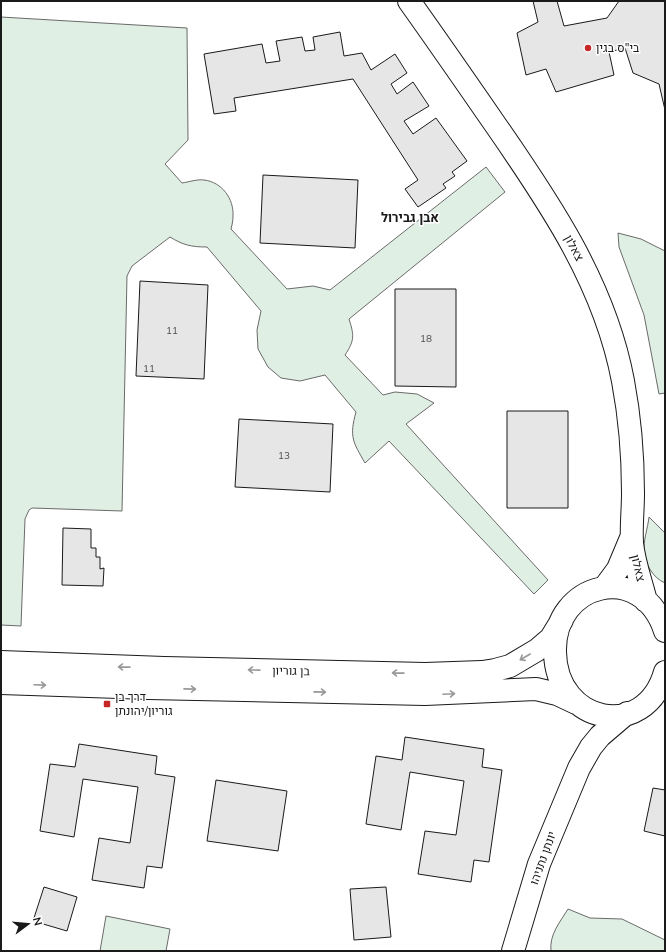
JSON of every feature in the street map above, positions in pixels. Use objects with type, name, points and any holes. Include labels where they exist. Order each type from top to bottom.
[{"type":"street","name":"צאלון","points":[[409,1],[530,174],[570,240],[588,275],[603,310],[612,337],[623,380],[628,416],[632,454],[632,535],[635,562],[665,631]]},
{"type":"street","name":"צאלון","points":[[604,588],[611,581],[618,569],[632,535]]},
{"type":"street","points":[[580,706],[570,696],[560,680],[555,660],[556,640],[566,612],[579,598],[604,588],[622,588],[639,595],[655,606]]},
{"type":"street","name":"בן גוריון","points":[[1,662],[164,668],[409,674],[482,672],[510,666],[537,650],[551,638],[562,620]]},
{"type":"street","points":[[628,713],[643,705],[650,699],[665,673]]},
{"type":"street","name":"בן גוריון","points":[[1,683],[425,694],[536,690],[557,694],[600,715],[609,716],[628,713]]},
{"type":"street","name":"יונתן נתניהו","points":[[579,768],[586,741],[586,724],[580,706]]},
{"type":"street","name":"יונתן נתניהו","points":[[513,951],[539,864],[579,768],[591,747],[600,736],[628,713]]},
{"type":"green space","points":[[1,17],[187,28],[188,140],[165,164],[182,183],[196,180],[210,181],[226,192],[233,210],[231,229],[287,289],[313,286],[330,290],[486,167],[505,192],[349,319],[353,337],[351,345],[345,355],[383,395],[395,392],[417,394],[434,403],[406,424],[548,580],[534,594],[389,441],[365,463],[353,439],[353,428],[356,412],[325,375],[300,381],[281,378],[268,367],[258,349],[257,330],[261,311],[207,247],[187,245],[170,237],[132,266],[127,276],[122,511],[32,508],[29,510],[25,519],[21,626],[1,625]]},
{"type":"green space","points":[[618,233],[641,239],[665,251],[665,393],[659,394],[644,315],[619,247]]},
{"type":"green space","points":[[649,517],[665,533],[665,583],[653,574],[646,561],[644,543]]},
{"type":"green space","points":[[568,909],[590,918],[622,919],[665,940],[665,951],[551,951],[553,934]]},
{"type":"green space","points":[[106,916],[170,929],[166,951],[100,951]]},
{"type":"building","points":[[533,1],[557,1],[564,26],[607,18],[619,1],[665,1],[665,110],[659,84],[633,73],[625,48],[609,52],[614,75],[556,92],[546,69],[526,75],[517,33],[538,22]]},
{"type":"building","points":[[340,32],[344,56],[362,53],[371,70],[395,54],[407,73],[391,84],[397,94],[413,82],[429,106],[404,121],[413,134],[436,118],[467,161],[452,172],[455,176],[443,184],[446,188],[418,207],[405,189],[418,180],[353,79],[234,98],[236,111],[214,114],[204,54],[262,44],[266,63],[280,61],[276,41],[302,37],[305,51],[315,50],[313,37]]},
{"type":"building","points":[[263,175],[358,180],[355,248],[260,243]]},
{"type":"building","points":[[140,281],[208,285],[204,379],[136,376]]},
{"type":"building","points":[[395,289],[456,289],[456,387],[395,386]]},
{"type":"building","points":[[507,411],[568,411],[568,508],[507,508]]},
{"type":"building","points":[[239,419],[333,424],[330,492],[235,487]]},
{"type":"building","points":[[63,528],[91,529],[91,548],[96,548],[96,557],[100,557],[100,569],[104,568],[103,586],[62,585]]},
{"type":"building","points":[[405,737],[484,749],[482,767],[502,770],[489,862],[474,860],[471,882],[418,874],[425,831],[456,835],[464,781],[410,772],[401,830],[366,824],[376,756],[402,760]]},
{"type":"building","points":[[79,744],[157,756],[155,774],[175,777],[162,868],[147,866],[144,888],[92,880],[99,838],[130,843],[138,787],[83,779],[74,837],[40,831],[50,764],[75,767]]},
{"type":"building","points":[[216,780],[287,791],[278,851],[207,841]]},
{"type":"building","points":[[653,788],[665,790],[665,836],[644,831]]},
{"type":"building","points":[[44,887],[77,897],[67,931],[33,921]]},
{"type":"building","points":[[386,887],[391,937],[354,940],[350,889]]},
{"type":"place","name":"בי\"ס בגין","points":[[588,48]]},
{"type":"place","name":"דרך בן גוריון/יהונתן","points":[[107,704]]},
{"type":"district","name":"אבן גבירול","points":[[410,217]]}]
